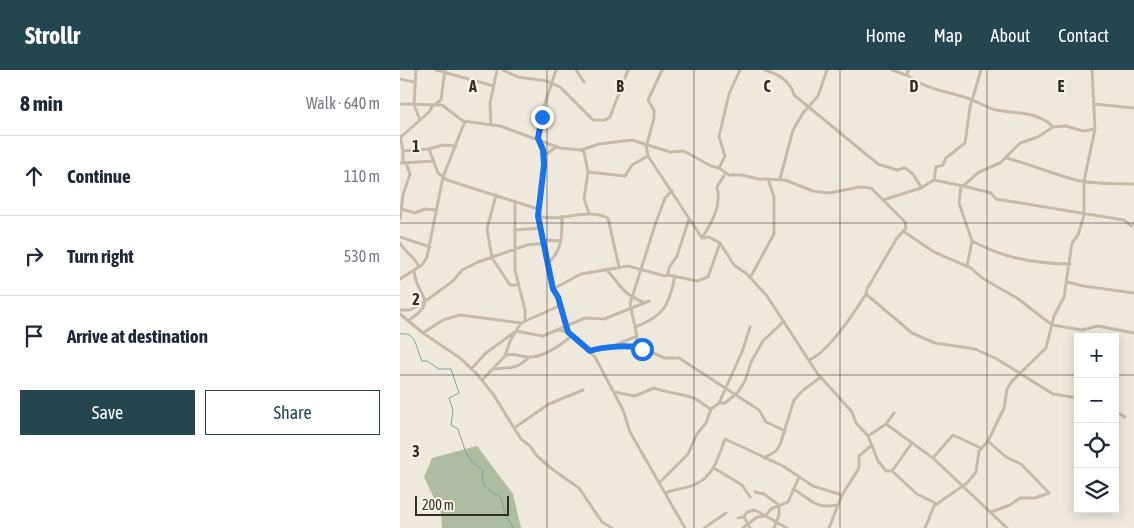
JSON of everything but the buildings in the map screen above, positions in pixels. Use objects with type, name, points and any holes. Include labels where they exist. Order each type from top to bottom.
[{"type":"street","points":[[416,70],[414,106],[420,120]]},
{"type":"street","points":[[436,70],[494,86]]},
{"type":"street","points":[[491,125],[490,104],[498,70]]},
{"type":"street","points":[[503,70],[518,77],[550,82],[564,90],[593,120],[605,120],[610,117],[628,70]]},
{"type":"street","points":[[556,70],[556,76],[550,82],[539,139],[544,156],[538,216],[553,289],[568,325],[568,332]]},
{"type":"street","points":[[662,70],[648,100],[654,110],[654,118],[646,144],[648,156],[702,238]]},
{"type":"street","points":[[719,168],[725,156],[718,137],[729,94],[740,70]]},
{"type":"street","points":[[765,70],[774,73],[792,86],[794,95],[878,164],[897,170],[905,168],[912,174],[921,188]]},
{"type":"street","points":[[780,179],[793,130],[802,113],[818,96],[828,70]]},
{"type":"street","points":[[892,70],[907,75],[918,84],[965,97],[973,102],[998,110],[1032,115],[1047,120],[1053,127]]},
{"type":"street","points":[[907,75],[909,70]]},
{"type":"street","points":[[934,180],[936,167],[943,165],[948,156],[965,143],[970,107],[981,70]]},
{"type":"street","points":[[925,528],[937,504],[976,472],[981,448],[988,441],[1004,408],[1007,389],[1020,373],[1046,348],[1052,325],[1064,298],[1072,243],[1078,234],[1084,215],[1084,181],[1095,129],[1092,70]]},
{"type":"street","points":[[576,71],[584,82]]},
{"type":"street","points":[[400,218],[410,174],[403,162],[401,137],[441,97],[445,72]]},
{"type":"street","points":[[400,79],[414,82]]},
{"type":"street","points":[[441,97],[446,108]]},
{"type":"street","points":[[400,104],[414,106],[434,105],[446,108],[465,121],[500,126],[557,147],[581,150],[599,144],[626,140],[670,152],[684,151],[710,166],[719,168],[725,174],[780,179],[813,191],[829,193],[860,187],[871,188],[905,222],[906,228],[897,238],[867,289],[866,294],[848,321],[821,353],[809,360]]},
{"type":"street","points":[[1094,104],[1134,108]]},
{"type":"street","points":[[400,279],[414,271],[427,258],[443,177],[465,121]]},
{"type":"street","points":[[966,266],[972,241],[959,203],[962,186],[979,172],[1006,158],[1020,142],[1038,137],[1053,127],[1066,126],[1083,130],[1095,129]]},
{"type":"street","points":[[403,151],[428,149],[443,144],[456,146]]},
{"type":"street","points":[[544,156],[557,147]]},
{"type":"street","points":[[428,149],[438,173],[443,177],[538,210]]},
{"type":"street","points":[[581,150],[584,152],[588,172],[584,199],[589,213]]},
{"type":"street","points":[[588,172],[625,176],[632,165],[648,156]]},
{"type":"street","points":[[1006,158],[1037,166],[1066,178],[1110,184],[1134,184]]},
{"type":"street","points":[[403,162],[434,161]]},
{"type":"street","points":[[702,238],[716,213],[720,197],[717,187],[725,174]]},
{"type":"street","points":[[750,278],[774,234],[774,197],[768,179]]},
{"type":"street","points":[[883,200],[921,188],[934,180],[948,181],[992,193],[996,199],[1084,215],[1124,220],[1132,226],[1134,223]]},
{"type":"street","points":[[636,346],[637,336],[630,310],[632,297],[665,198],[672,191]]},
{"type":"street","points":[[496,196],[487,230],[492,258],[510,285],[518,285]]},
{"type":"street","points":[[515,202],[516,270],[525,310],[523,322]]},
{"type":"street","points":[[402,209],[415,213],[425,209],[437,210]]},
{"type":"street","points":[[538,216],[589,213],[599,214],[608,218],[619,267]]},
{"type":"street","points":[[547,263],[554,259],[560,249],[562,216]]},
{"type":"street","points":[[668,275],[669,268],[677,256],[689,218]]},
{"type":"street","points":[[514,230],[541,228]]},
{"type":"street","points":[[903,231],[934,252],[966,266],[1016,298],[1052,325],[1082,330],[1098,326],[1134,333]]},
{"type":"street","points":[[400,237],[430,247]]},
{"type":"street","points":[[702,238],[709,237],[720,242],[734,265],[767,296],[821,377],[852,412],[856,422],[868,436],[878,461],[886,471],[892,471],[916,494],[937,504]]},
{"type":"street","points":[[400,310],[410,310],[425,301],[453,280],[462,270],[516,249],[537,243],[560,241]]},
{"type":"street","points":[[972,241],[1010,258],[1046,264],[1070,264]]},
{"type":"street","points":[[553,289],[581,274],[628,266],[664,276],[675,276],[698,282],[708,277],[720,242]]},
{"type":"street","points":[[400,243],[408,255],[416,260],[419,267]]},
{"type":"street","points":[[605,270],[632,297],[645,303]]},
{"type":"street","points":[[408,321],[422,310],[425,301],[416,282],[414,271]]},
{"type":"street","points":[[635,327],[663,312],[672,291],[675,276]]},
{"type":"street","points":[[1067,282],[1134,293]]},
{"type":"street","points":[[866,294],[912,333],[934,343],[975,348],[1053,394],[1074,397]]},
{"type":"street","points":[[471,369],[486,353],[516,331],[525,331],[538,336],[585,318],[604,320],[649,301]]},
{"type":"street","points":[[482,380],[505,356],[516,331],[523,322],[561,305]]},
{"type":"street","points":[[400,314],[423,333],[460,358],[482,380],[521,439],[530,446],[536,456],[579,488],[602,522],[612,528]]},
{"type":"street","points":[[423,333],[443,320],[460,315],[523,322]]},
{"type":"street","points":[[719,403],[725,403],[746,381],[750,362],[763,340],[784,321]]},
{"type":"street","points":[[659,483],[688,454],[697,434],[706,423],[711,409],[719,403],[742,352],[750,327]]},
{"type":"street","points":[[555,330],[568,332],[573,335],[595,357],[614,392],[630,432],[685,528]]},
{"type":"street","points":[[493,369],[510,369],[523,363],[528,358],[538,356],[554,348],[573,335]]},
{"type":"street","points":[[590,351],[612,346],[637,336]]},
{"type":"street","points":[[612,346],[636,346],[665,358],[679,358],[759,410],[766,422],[785,430]]},
{"type":"street","points":[[505,356],[520,354],[528,358]]},
{"type":"street","points":[[764,458],[776,451],[794,400],[802,391],[821,377]]},
{"type":"street","points":[[614,392],[635,396],[654,388],[666,393],[674,392],[694,398],[711,409]]},
{"type":"street","points":[[514,428],[550,404],[583,390]]},
{"type":"street","points":[[868,436],[886,424],[894,412]]},
{"type":"street","points":[[1119,413],[1125,417]]},
{"type":"street","points":[[886,424],[933,458],[1006,528]]},
{"type":"street","points":[[933,458],[953,435],[981,448]]},
{"type":"street","points":[[666,493],[676,488],[695,485],[714,468],[725,439],[800,477],[813,486],[842,495]]},
{"type":"street","points":[[988,441],[1006,457],[1021,464],[1049,492],[1047,495],[1034,498],[1020,498],[1010,505],[991,512]]},
{"type":"street","points":[[892,471],[912,443]]},
{"type":"street","points":[[829,528],[842,495],[859,468],[860,456],[872,445]]},
{"type":"street","points":[[714,468],[742,485],[750,497]]},
{"type":"street","points":[[743,528],[757,517],[765,516],[771,509],[788,502],[800,477]]},
{"type":"street","points":[[793,489],[822,507],[838,504]]},
{"type":"street","points":[[755,492],[764,494],[780,505]]},
{"type":"street","points":[[774,528],[775,521],[779,515],[780,505]]},
{"type":"street","points":[[738,518],[744,517],[747,512],[755,510],[787,528]]},
{"type":"street","points":[[704,528],[726,513]]},
{"type":"street","points":[[744,517],[750,528]]},
{"type":"green space","points":[[477,446],[513,494],[521,528],[442,528],[441,513],[424,477],[432,458]]},
{"type":"waterway","points":[[400,334],[410,335],[413,338],[422,361],[427,361],[439,369],[451,369],[459,393],[449,398],[453,410],[451,425],[458,429],[466,453],[472,462],[483,470],[482,476],[486,487],[501,498],[506,517],[514,528]]},
{"type":"route","points":[[542,117],[538,138],[543,150],[544,165],[538,216],[553,289],[558,297],[568,325],[568,332],[590,351],[612,346],[623,348],[636,346],[642,349]]}]
